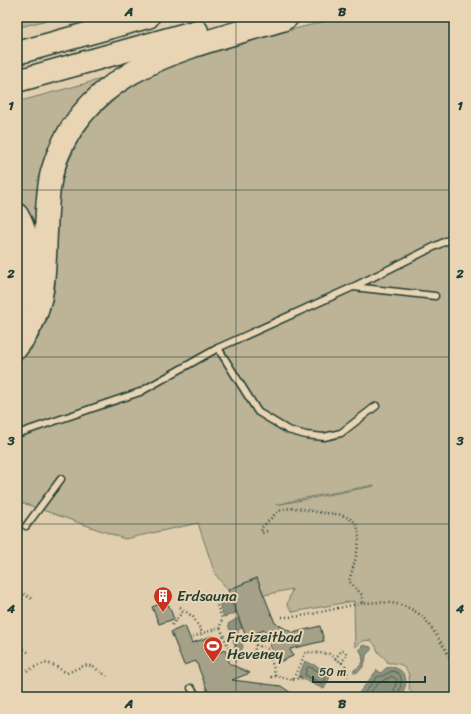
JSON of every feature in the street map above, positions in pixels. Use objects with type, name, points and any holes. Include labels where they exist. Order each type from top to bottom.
[{"type":"highway","points":[[17,53],[148,17]]},
{"type":"highway","points":[[17,81],[249,17]]},
{"type":"highway","points":[[17,347],[23,340],[36,317],[42,297],[48,190],[52,172],[62,145],[73,125],[88,106],[110,86],[144,65],[179,51],[282,20],[287,17]]},
{"type":"highway","points":[[17,215],[26,240],[29,265],[28,291],[17,320]]},
{"type":"lane","points":[[17,434],[140,392],[218,348],[353,287],[454,237]]},
{"type":"lane","points":[[353,287],[435,296]]},
{"type":"lane","points":[[218,348],[258,412],[288,430],[306,435],[324,437],[340,433],[376,406]]},
{"type":"lane","points":[[26,526],[61,479]]},
{"type":"lane","points":[[191,688],[198,697]]},
{"type":"path","points":[[267,531],[262,532],[261,528],[276,514],[284,509],[299,508],[346,517],[356,523],[359,532],[355,561],[349,581],[362,595],[362,603]]},
{"type":"path","points":[[352,592],[356,588]]},
{"type":"path","points":[[17,590],[32,599]]},
{"type":"path","points":[[214,598],[222,618],[220,627],[234,661],[254,652],[256,645],[253,637]]},
{"type":"path","points":[[282,617],[300,616],[362,603],[377,602],[401,605],[419,614],[434,632],[454,664]]},
{"type":"path","points":[[180,607],[192,617],[203,634]]},
{"type":"path","points":[[172,625],[184,610]]},
{"type":"path","points":[[194,637],[220,627]]},
{"type":"path","points":[[17,645],[28,652]]},
{"type":"path","points":[[256,645],[268,649],[276,676]]},
{"type":"path","points":[[335,659],[342,650],[345,651],[347,655],[341,663]]},
{"type":"path","points":[[293,680],[306,652],[329,654],[344,665],[348,677]]},
{"type":"path","points":[[27,671],[44,662],[50,663],[67,673],[86,665],[90,665],[107,676]]},
{"type":"path","points":[[271,677],[276,676],[293,680],[300,678],[301,674]]},
{"type":"shaded area","points":[[17,17],[58,17],[17,28]]},
{"type":"shaded area","points":[[342,17],[454,17],[454,697],[415,697],[409,689],[408,673],[404,667],[400,664],[388,663],[379,653],[374,643],[370,640],[363,641],[355,647],[354,601],[293,612],[287,605],[292,589],[264,595],[257,578],[228,590],[215,574],[198,523],[125,539],[17,501],[17,365],[32,349],[47,321],[55,288],[59,195],[65,170],[78,141],[94,118],[147,73],[239,42]],"holes":[[[374,486],[276,505],[300,499]]]},
{"type":"shaded area","points":[[120,74],[71,124],[21,314],[17,213],[17,102]]},
{"type":"water","points":[[230,600],[236,613],[224,617],[220,604]]},
{"type":"water","points":[[238,618],[242,628],[238,630],[238,633],[243,647],[241,651],[234,654],[233,650],[235,646],[228,624]]},
{"type":"water","points":[[363,645],[371,647],[371,650],[366,655],[361,669],[354,673],[354,670],[363,662],[362,654],[359,649]]},
{"type":"water","points":[[305,661],[332,673],[324,689],[298,677]]},
{"type":"water","points":[[386,668],[396,668],[404,675],[406,683],[403,691],[408,697],[363,697],[359,693],[377,670],[381,673]]},
{"type":"building","points":[[257,578],[275,623],[293,633],[320,626],[324,641],[290,649],[293,656],[277,663],[264,630],[246,637],[228,590]]},
{"type":"building","name":"Erdsauna","points":[[167,601],[174,619],[159,624],[152,607]]},
{"type":"building","name":"Freizeitbad Heveney","points":[[185,626],[192,643],[212,636],[218,653],[225,650],[230,664],[250,673],[232,680],[281,686],[297,697],[210,697],[196,661],[184,665],[171,632]]},
{"type":"place","name":"Erdsauna","points":[[163,613]]},
{"type":"place","name":"Freizeitbad Heveney","points":[[213,663]]}]
